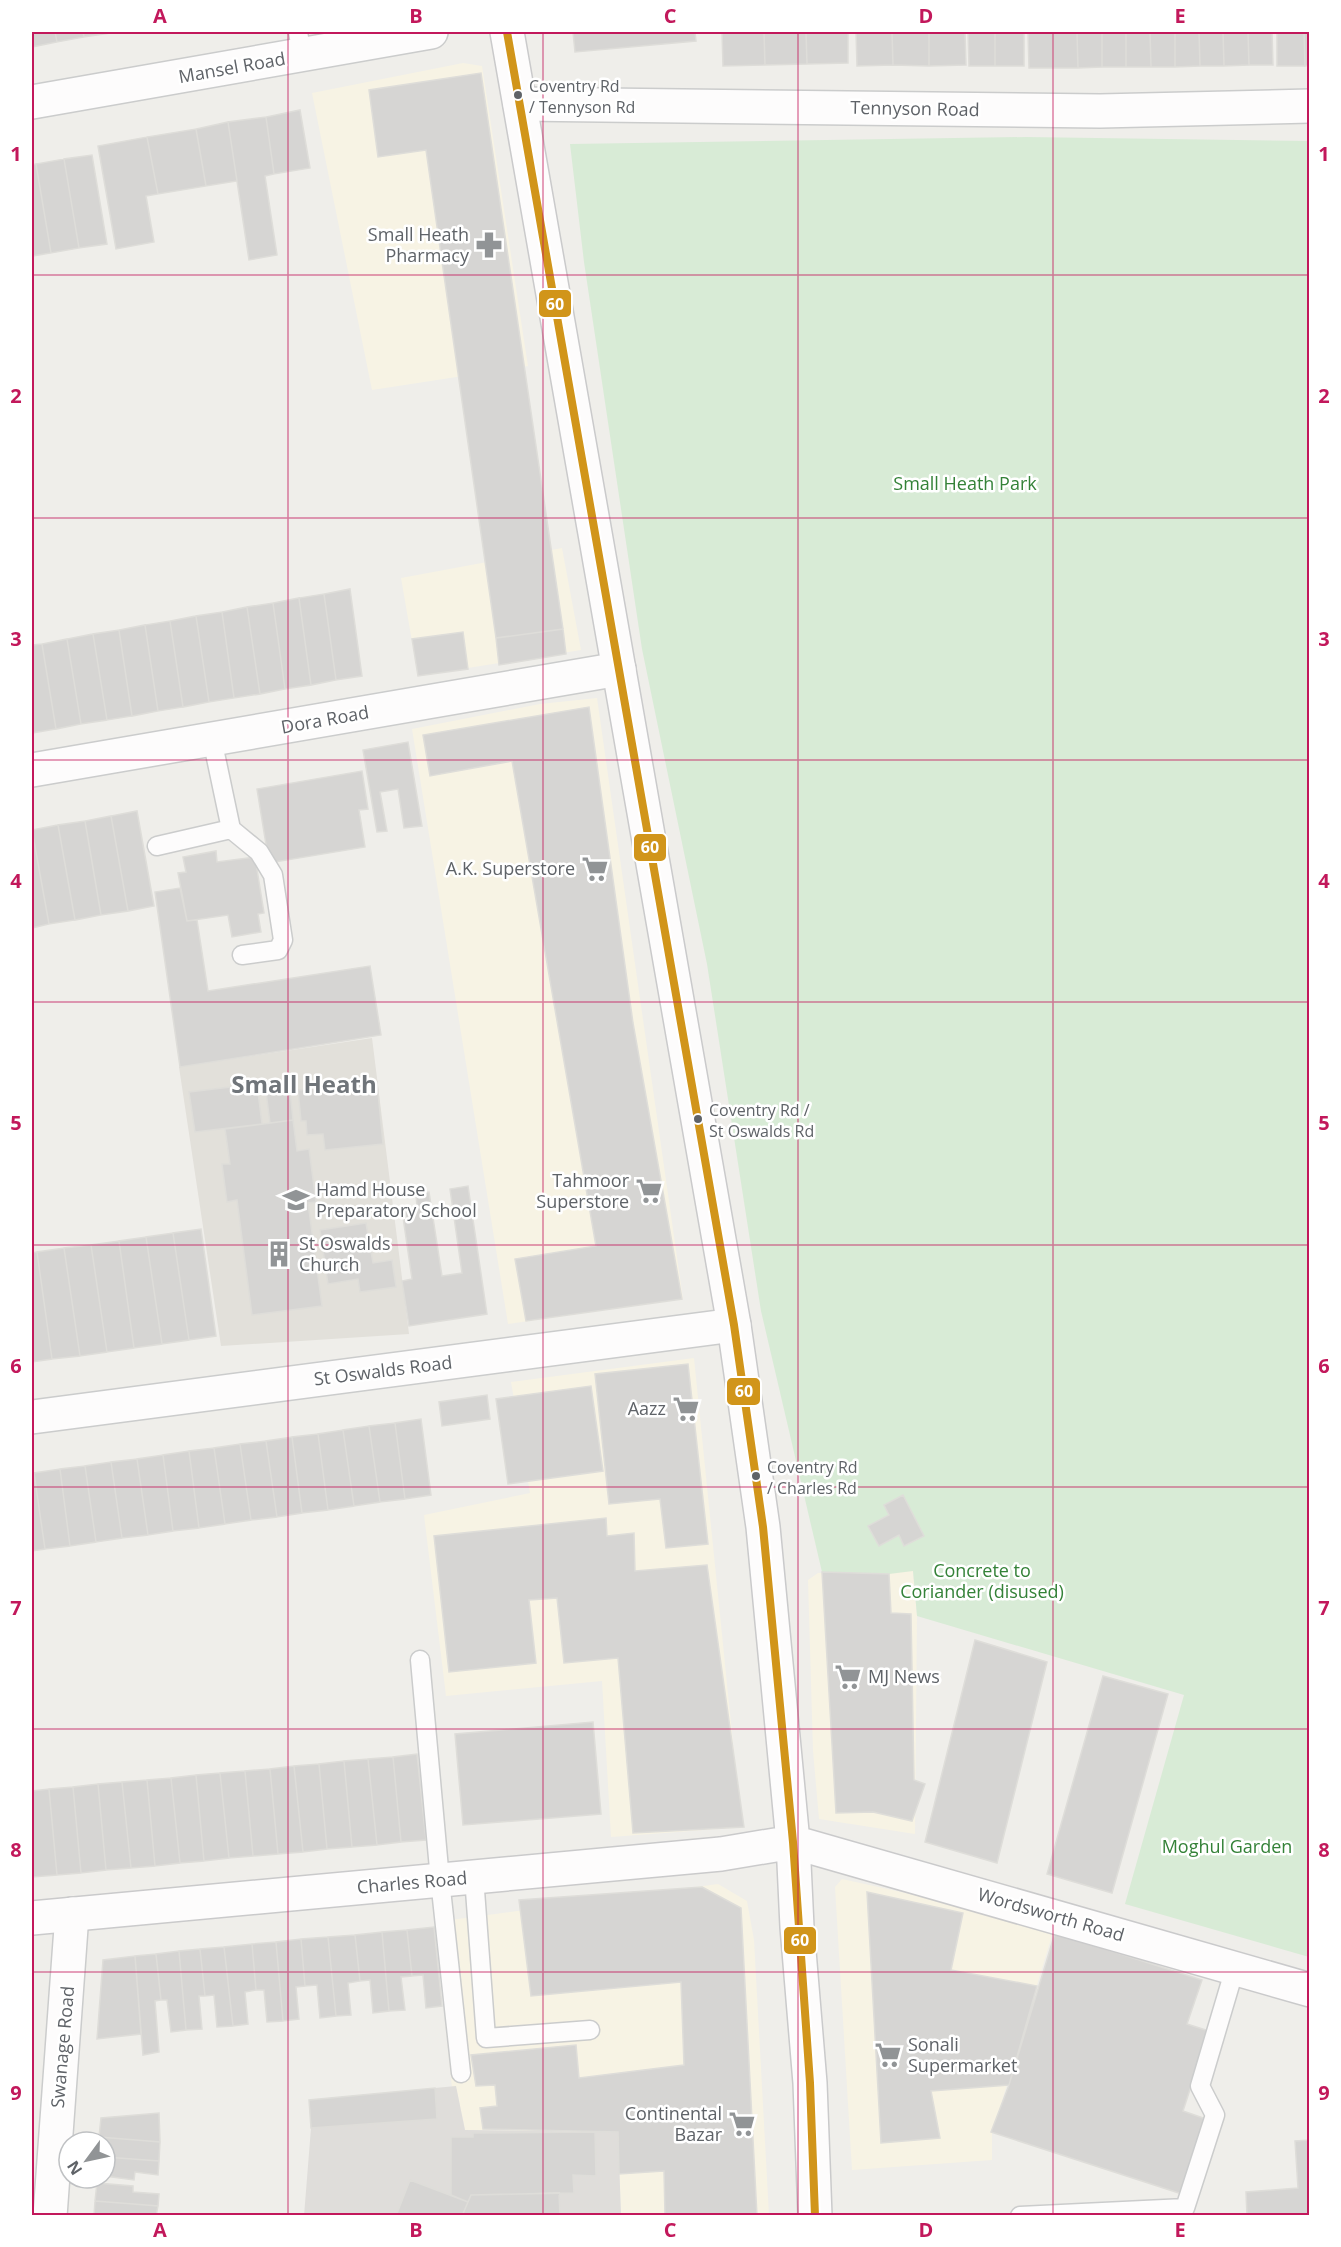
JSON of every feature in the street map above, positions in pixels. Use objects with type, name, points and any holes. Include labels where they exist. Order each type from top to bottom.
[{"type":"street","name":"Mansel Road","points":[[32,102],[300,43],[431,32]]},
{"type":"street","points":[[507,32],[734,1325],[764,1527],[793,1842],[797,1927],[810,2083],[815,2216]]},
{"type":"street","name":"Tennyson Road","points":[[520,104],[1100,111],[1310,106]]},
{"type":"street","name":"Dora Road","points":[[32,770],[619,669]]},
{"type":"street","name":"St Oswalds Road","points":[[32,1416],[734,1325]]},
{"type":"street","name":"Charles Road","points":[[32,1918],[721,1854],[793,1842]]},
{"type":"street","name":"Wordsworth Road","points":[[793,1842],[1310,1990]]},
{"type":"street","name":"Swanage Road","points":[[50,2216],[72,1914]]},
{"type":"lane","points":[[212,739],[231,829],[259,852],[273,875],[283,940],[278,950],[242,955]]},
{"type":"lane","points":[[157,846],[231,829]]},
{"type":"lane","points":[[420,1660],[440,1880],[462,2073]]},
{"type":"lane","points":[[474,1877],[486,2038],[590,2030]]},
{"type":"lane","points":[[1020,2216],[1185,2208],[1215,2115],[1200,2086],[1235,1968]]},
{"type":"shaded area","points":[[463,63],[482,66],[528,366],[372,390],[312,93]]},
{"type":"shaded area","points":[[562,548],[581,650],[418,676],[401,578]]},
{"type":"shaded area","points":[[597,698],[683,1299],[508,1324],[412,729],[540,704]]},
{"type":"shaded area","name":"Hamd House Preparatory School","points":[[372,1038],[409,1334],[221,1346],[179,1067]]},
{"type":"shaded area","points":[[694,1358],[734,1753],[744,1827],[611,1837],[602,1681],[446,1696],[424,1515],[530,1493],[511,1382]]},
{"type":"shaded area","points":[[913,1571],[917,1616],[915,1834],[819,1819],[813,1751],[808,1580],[818,1573]]},
{"type":"shaded area","points":[[842,1879],[933,1899],[1053,1932],[992,2134],[992,2160],[852,2170],[835,1887]]},
{"type":"shaded area","points":[[718,1884],[747,1901],[754,1940],[769,2215],[621,2215],[618,2132],[465,2130],[456,2087],[452,2088],[435,1922]]},
{"type":"shaded area","points":[[456,2086],[465,2130],[618,2132],[621,2215],[304,2216],[311,2128],[309,2100]]},
{"type":"green space","name":"Small Heath Park","points":[[1026,137],[1309,141],[1309,1957],[1125,1904],[1184,1695],[917,1616],[913,1571],[889,1574],[822,1572],[761,1311],[707,964],[642,649],[584,262],[570,144]]},
{"type":"building","points":[[32,32],[55,32],[57,42],[32,47]]},
{"type":"building","points":[[55,32],[83,32],[84,37],[57,42]]},
{"type":"building","points":[[83,32],[110,32],[110,33],[84,37]]},
{"type":"building","points":[[573,32],[695,32],[696,41],[575,52]]},
{"type":"building","points":[[722,32],[764,32],[765,65],[723,66]]},
{"type":"building","points":[[764,32],[806,32],[807,64],[765,65]]},
{"type":"building","points":[[806,32],[848,32],[848,63],[807,64]]},
{"type":"building","points":[[856,32],[892,32],[893,65],[857,66]]},
{"type":"building","points":[[892,32],[929,32],[929,66],[893,65]]},
{"type":"building","points":[[929,32],[965,32],[966,65],[929,66]]},
{"type":"building","points":[[968,32],[995,32],[995,66],[969,66]]},
{"type":"building","points":[[995,32],[1024,32],[1024,66],[995,66]]},
{"type":"building","points":[[1028,32],[1053,32],[1053,68],[1029,68]]},
{"type":"building","points":[[1053,32],[1077,32],[1078,68],[1053,68]]},
{"type":"building","points":[[1077,32],[1102,32],[1102,67],[1078,68]]},
{"type":"building","points":[[1102,32],[1126,32],[1126,67],[1102,67]]},
{"type":"building","points":[[1126,32],[1150,32],[1151,67],[1126,67]]},
{"type":"building","points":[[1150,32],[1175,32],[1175,67],[1151,67]]},
{"type":"building","points":[[1175,32],[1199,32],[1200,66],[1175,67]]},
{"type":"building","points":[[1199,32],[1223,32],[1224,66],[1200,66]]},
{"type":"building","points":[[1223,32],[1248,32],[1249,65],[1224,66]]},
{"type":"building","points":[[1248,32],[1272,32],[1273,65],[1249,65]]},
{"type":"building","points":[[1277,32],[1304,32],[1305,66],[1277,66]]},
{"type":"building","points":[[1304,32],[1310,32],[1310,65],[1305,66]]},
{"type":"building","points":[[481,73],[563,629],[496,638],[426,150],[378,157],[369,90]]},
{"type":"building","points":[[300,110],[310,168],[274,174],[266,117]]},
{"type":"building","points":[[266,117],[274,174],[265,176],[277,255],[249,260],[228,122]]},
{"type":"building","points":[[228,122],[237,181],[206,186],[196,129]]},
{"type":"building","points":[[196,129],[206,186],[158,194],[147,137]]},
{"type":"building","points":[[147,137],[158,194],[146,196],[154,242],[116,249],[98,146]]},
{"type":"building","points":[[92,155],[107,244],[79,248],[64,159]]},
{"type":"building","points":[[64,159],[79,248],[51,253],[36,164]]},
{"type":"building","points":[[36,164],[51,253],[32,256],[32,165]]},
{"type":"building","points":[[350,589],[362,676],[336,680],[324,594]]},
{"type":"building","points":[[324,594],[336,680],[311,685],[299,598]]},
{"type":"building","points":[[299,598],[311,685],[285,689],[273,603]]},
{"type":"building","points":[[273,603],[285,689],[260,694],[247,607]]},
{"type":"building","points":[[247,607],[260,694],[234,698],[222,612]]},
{"type":"building","points":[[222,612],[234,698],[209,702],[196,616]]},
{"type":"building","points":[[196,616],[209,702],[183,707],[170,621]]},
{"type":"building","points":[[170,621],[183,707],[158,711],[145,625]]},
{"type":"building","points":[[145,625],[158,711],[132,716],[119,630]]},
{"type":"building","points":[[563,629],[566,654],[499,665],[496,638]]},
{"type":"building","points":[[119,630],[132,716],[107,720],[93,634]]},
{"type":"building","points":[[463,632],[468,669],[418,676],[412,639]]},
{"type":"building","points":[[93,634],[107,720],[81,724],[67,639]]},
{"type":"building","points":[[67,639],[81,724],[56,729],[42,644]]},
{"type":"building","points":[[42,644],[56,729],[32,733],[32,645]]},
{"type":"building","points":[[589,707],[633,1023],[682,1299],[526,1321],[515,1259],[596,1246],[512,761],[430,776],[423,735]]},
{"type":"building","points":[[408,742],[422,826],[404,828],[398,789],[380,792],[387,831],[377,832],[363,750]]},
{"type":"building","points":[[362,771],[368,809],[359,810],[365,847],[269,863],[257,789]]},
{"type":"building","points":[[137,811],[154,906],[128,911],[111,816]]},
{"type":"building","points":[[111,816],[128,911],[101,915],[85,821]]},
{"type":"building","points":[[85,821],[101,915],[75,920],[58,825]]},
{"type":"building","points":[[58,825],[75,920],[49,924],[32,830]]},
{"type":"building","points":[[32,830],[49,924],[32,928]]},
{"type":"building","points":[[216,851],[217,862],[255,857],[264,913],[258,914],[261,932],[232,937],[228,915],[187,921],[178,873],[186,872],[183,857]]},
{"type":"building","points":[[180,888],[187,921],[197,920],[208,991],[370,966],[381,1035],[180,1067],[155,892]]},
{"type":"building","points":[[289,1081],[293,1120],[270,1123],[265,1084]]},
{"type":"building","points":[[377,1082],[383,1144],[325,1150],[323,1134],[307,1135],[306,1121],[301,1121],[298,1090]]},
{"type":"building","points":[[257,1084],[262,1124],[195,1132],[189,1092]]},
{"type":"building","name":"St Oswalds Church","points":[[293,1120],[297,1151],[309,1149],[316,1202],[308,1203],[322,1306],[252,1315],[237,1200],[227,1202],[222,1164],[230,1164],[225,1129]]},
{"type":"building","points":[[468,1186],[487,1314],[409,1326],[402,1281],[412,1279],[402,1210],[417,1207],[416,1194],[429,1192],[442,1276],[462,1273],[450,1189]]},
{"type":"building","points":[[366,1223],[373,1263],[392,1260],[396,1287],[360,1292],[358,1279],[328,1284],[320,1230]]},
{"type":"building","points":[[201,1229],[216,1336],[189,1340],[173,1233]]},
{"type":"building","points":[[173,1233],[189,1340],[162,1344],[146,1237]]},
{"type":"building","points":[[146,1237],[162,1344],[134,1348],[119,1241]]},
{"type":"building","points":[[119,1241],[134,1348],[107,1352],[91,1245]]},
{"type":"building","points":[[91,1245],[107,1352],[80,1356],[64,1248]]},
{"type":"building","points":[[64,1248],[80,1356],[52,1359],[37,1252]]},
{"type":"building","points":[[37,1252],[52,1359],[32,1362],[32,1253]]},
{"type":"building","points":[[688,1364],[708,1544],[666,1548],[660,1499],[609,1504],[595,1374]]},
{"type":"building","points":[[591,1386],[603,1471],[508,1484],[496,1399]]},
{"type":"building","points":[[487,1395],[490,1419],[442,1426],[439,1402]]},
{"type":"building","points":[[421,1419],[431,1495],[405,1499],[395,1423]]},
{"type":"building","points":[[395,1423],[405,1499],[380,1502],[369,1426]]},
{"type":"building","points":[[369,1426],[380,1502],[354,1506],[343,1430]]},
{"type":"building","points":[[343,1430],[354,1506],[328,1510],[318,1434]]},
{"type":"building","points":[[318,1434],[328,1510],[302,1513],[292,1437]]},
{"type":"building","points":[[292,1437],[302,1513],[277,1517],[266,1441]]},
{"type":"building","points":[[266,1441],[277,1517],[251,1520],[240,1444]]},
{"type":"building","points":[[240,1444],[251,1520],[225,1524],[214,1448]]},
{"type":"building","points":[[214,1448],[225,1524],[199,1528],[189,1451]]},
{"type":"building","points":[[189,1451],[199,1528],[173,1531],[163,1455]]},
{"type":"building","points":[[163,1455],[173,1531],[148,1535],[137,1459]]},
{"type":"building","points":[[137,1459],[148,1535],[122,1538],[111,1462]]},
{"type":"building","points":[[111,1462],[122,1538],[96,1542],[85,1466]]},
{"type":"building","points":[[85,1466],[96,1542],[70,1546],[60,1469]]},
{"type":"building","points":[[60,1469],[70,1546],[45,1549],[34,1473]]},
{"type":"building","points":[[32,1473],[34,1473],[45,1549],[32,1551]]},
{"type":"building","points":[[903,1495],[924,1536],[904,1546],[899,1535],[879,1546],[868,1526],[889,1515],[884,1505]]},
{"type":"building","points":[[606,1518],[607,1536],[634,1533],[635,1571],[707,1565],[744,1827],[633,1833],[618,1658],[564,1663],[557,1598],[529,1600],[536,1663],[449,1672],[434,1536]]},
{"type":"building","points":[[822,1572],[889,1574],[891,1613],[911,1614],[914,1780],[925,1784],[912,1821],[873,1812],[836,1813]]},
{"type":"building","points":[[975,1640],[1047,1662],[997,1863],[925,1842]]},
{"type":"building","points":[[1103,1676],[1168,1694],[1112,1893],[1047,1874]]},
{"type":"building","points":[[593,1722],[601,1814],[463,1825],[455,1734]]},
{"type":"building","points":[[417,1754],[426,1840],[401,1842],[393,1757]]},
{"type":"building","points":[[393,1757],[401,1842],[377,1845],[368,1759]]},
{"type":"building","points":[[368,1759],[377,1845],[352,1847],[344,1761]]},
{"type":"building","points":[[344,1761],[352,1847],[327,1849],[319,1764]]},
{"type":"building","points":[[319,1764],[327,1849],[303,1852],[294,1766]]},
{"type":"building","points":[[294,1766],[303,1852],[278,1854],[270,1769]]},
{"type":"building","points":[[270,1769],[278,1854],[253,1856],[245,1771]]},
{"type":"building","points":[[245,1771],[253,1856],[229,1858],[220,1773]]},
{"type":"building","points":[[220,1773],[229,1858],[204,1861],[196,1775]]},
{"type":"building","points":[[196,1775],[204,1861],[180,1863],[171,1778]]},
{"type":"building","points":[[171,1778],[180,1863],[155,1866],[147,1780]]},
{"type":"building","points":[[147,1780],[155,1866],[131,1868],[122,1782]]},
{"type":"building","points":[[122,1782],[131,1868],[106,1870],[98,1784]]},
{"type":"building","points":[[98,1784],[106,1870],[81,1873],[73,1787]]},
{"type":"building","points":[[73,1787],[81,1873],[57,1875],[49,1789]]},
{"type":"building","points":[[49,1789],[57,1875],[32,1877],[32,1791]]},
{"type":"building","points":[[702,1887],[741,1908],[757,2216],[665,2216],[664,2171],[619,2174],[618,2132],[483,2129],[480,2108],[497,2106],[495,2085],[476,2086],[471,2055],[576,2045],[579,2078],[684,2065],[681,1982],[531,1996],[519,1900]]},
{"type":"building","points":[[867,1892],[963,1913],[951,1970],[1037,1986],[1009,2085],[931,2091],[940,2138],[881,2143]]},
{"type":"building","points":[[434,1927],[442,2006],[426,2008],[423,1975],[412,1976],[407,1930]]},
{"type":"building","points":[[407,1930],[412,1976],[401,1977],[405,2010],[389,2011],[382,1932]]},
{"type":"building","points":[[382,1932],[389,2011],[373,2013],[370,1980],[360,1981],[355,1935]]},
{"type":"building","points":[[1055,1933],[1202,1980],[1187,2024],[1209,2031],[1183,2111],[1209,2120],[1185,2195],[991,2132],[1009,2085]]},
{"type":"building","points":[[355,1935],[360,1981],[348,1983],[351,2015],[336,2016],[328,1937]]},
{"type":"building","points":[[328,1937],[336,2016],[320,2018],[317,1985],[305,1986],[301,1939]]},
{"type":"building","points":[[301,1939],[305,1986],[296,1987],[299,2019],[283,2021],[276,1942]]},
{"type":"building","points":[[276,1942],[283,2021],[267,2022],[264,1990],[256,1990],[252,1944]]},
{"type":"building","points":[[252,1944],[256,1990],[245,1992],[248,2024],[233,2026],[224,1947]]},
{"type":"building","points":[[224,1947],[233,2026],[217,2027],[214,1995],[205,1996],[200,1949]]},
{"type":"building","points":[[200,1949],[205,1996],[199,1996],[202,2029],[186,2030],[179,1951]]},
{"type":"building","points":[[179,1951],[186,2030],[171,2032],[167,2000],[161,2000],[156,1954]]},
{"type":"building","points":[[156,1954],[161,2000],[155,2001],[159,2052],[143,2055],[135,1956]]},
{"type":"building","points":[[135,1956],[141,2034],[97,2039],[103,1960]]},
{"type":"building","points":[[435,2088],[437,2119],[311,2128],[309,2100]]},
{"type":"building","points":[[159,2113],[160,2142],[117,2138],[117,2130],[100,2130],[101,2118]]},
{"type":"building","points":[[595,2132],[596,2176],[573,2175],[574,2193],[471,2195],[468,2202],[451,2195],[451,2137],[473,2137],[473,2133]]},
{"type":"building","points":[[117,2138],[160,2142],[159,2161],[117,2158]]},
{"type":"building","points":[[1310,2140],[1310,2216],[1247,2216],[1246,2192],[1298,2188],[1295,2141]]},
{"type":"building","points":[[117,2158],[159,2161],[158,2175],[135,2172],[134,2180],[117,2178]]},
{"type":"building","points":[[410,2180],[468,2202],[462,2216],[396,2216]]},
{"type":"building","points":[[117,2185],[133,2186],[133,2192],[159,2194],[158,2206],[95,2201],[96,2190],[117,2190]]},
{"type":"building","points":[[559,2193],[560,2216],[462,2216],[471,2195]]},
{"type":"building","points":[[95,2201],[158,2206],[156,2216],[94,2216]]},
{"type":"transit line","name":"60","points":[[507,32],[734,1325],[763,1527],[793,1842],[810,2083],[815,2216]]},
{"type":"place","name":"Coventry Rd / Tennyson Rd","points":[[518,95]]},
{"type":"place","name":"Small Heath Pharmacy","points":[[489,245]]},
{"type":"place","name":"A.K. Superstore","points":[[595,869]]},
{"type":"place","name":"Coventry Rd / St Oswalds Rd","points":[[698,1119]]},
{"type":"place","name":"Tahmoor Superstore","points":[[649,1191]]},
{"type":"place","name":"Hamd House Preparatory School","points":[[296,1200]]},
{"type":"place","name":"St Oswalds Church","points":[[279,1254]]},
{"type":"place","name":"Aazz","points":[[686,1409]]},
{"type":"place","name":"Coventry Rd / Charles Rd","points":[[756,1476]]},
{"type":"place","name":"MJ News","points":[[848,1677]]},
{"type":"place","name":"Sonali Supermarket","points":[[888,2055]]},
{"type":"place","name":"Continental Bazar","points":[[742,2124]]},
{"type":"district","name":"Small Heath","points":[[304,1085]]},
{"type":"park label","name":"Concrete to Coriander (disused)","points":[[982,1581]]},
{"type":"park label","name":"Moghul Garden","points":[[1227,1847]]}]
